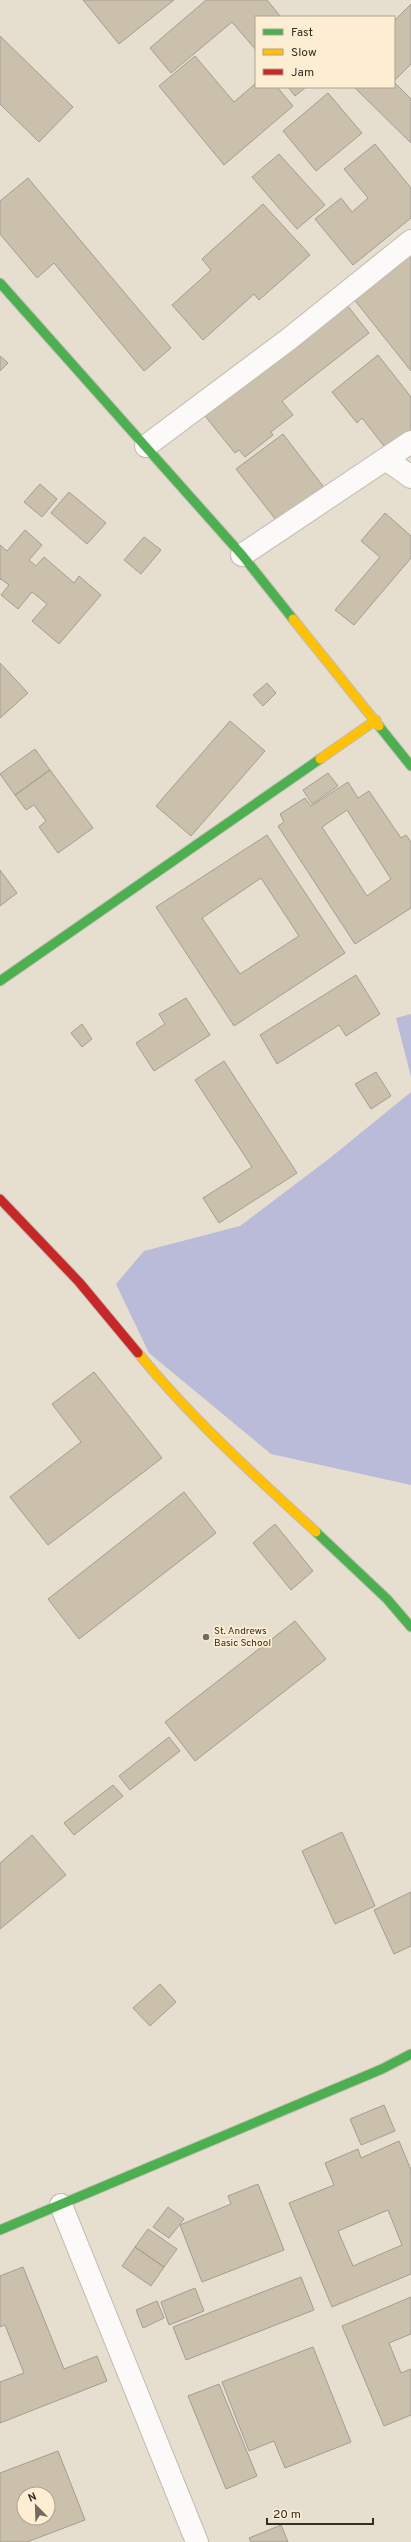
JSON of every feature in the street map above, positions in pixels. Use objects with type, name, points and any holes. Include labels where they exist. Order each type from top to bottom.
[{"type":"street","points":[[146,446],[289,339],[411,241]]},
{"type":"street","points":[[0,283],[242,555],[376,720],[411,766]]},
{"type":"street","points":[[242,555],[411,442]]},
{"type":"street","points":[[386,459],[411,477]]},
{"type":"street","points":[[0,981],[376,720]]},
{"type":"street","points":[[0,1199],[79,1282],[165,1386],[234,1457],[387,1599],[411,1627]]},
{"type":"street","points":[[0,2230],[382,2069],[411,2054]]},
{"type":"street","points":[[61,2204],[197,2542]]},
{"type":"shaded area","points":[[411,1014],[411,1077],[396,1018]]},
{"type":"shaded area","points":[[411,1092],[411,1485],[271,1454],[149,1353],[116,1284],[144,1251],[240,1226],[330,1158]]},
{"type":"building","points":[[83,0],[174,0],[119,44]]},
{"type":"building","points":[[206,0],[267,0],[280,16],[255,16],[255,49],[232,22],[171,73],[150,48]]},
{"type":"building","points":[[411,4],[411,64],[395,80],[395,20]]},
{"type":"building","points":[[0,36],[73,107],[39,142],[0,104]]},
{"type":"building","points":[[195,56],[234,102],[255,84],[255,88],[278,88],[293,106],[224,165],[159,86]]},
{"type":"building","points":[[395,83],[411,99],[411,143],[355,88],[395,88]]},
{"type":"building","points":[[289,88],[305,88],[295,96]]},
{"type":"building","points":[[328,93],[362,133],[316,171],[283,131]]},
{"type":"building","points":[[375,144],[411,188],[411,218],[353,265],[315,219],[341,198],[352,212],[368,198],[344,169]]},
{"type":"building","points":[[279,154],[325,205],[297,229],[252,177]]},
{"type":"building","points":[[28,178],[171,348],[144,371],[54,263],[37,278],[0,234],[0,201]]},
{"type":"building","points":[[263,204],[310,255],[259,300],[254,294],[203,340],[172,305],[211,270],[202,259]]},
{"type":"building","points":[[411,253],[411,371],[353,298]]},
{"type":"building","points":[[347,305],[369,333],[282,401],[293,415],[271,432],[273,435],[245,457],[239,450],[235,453],[205,416]]},
{"type":"building","points":[[378,355],[411,397],[411,431],[387,450],[362,418],[357,423],[332,392]]},
{"type":"building","points":[[0,356],[8,363],[0,371]]},
{"type":"building","points":[[283,434],[326,490],[280,525],[236,469]]},
{"type":"building","points":[[40,484],[57,499],[42,517],[24,502]]},
{"type":"building","points":[[69,492],[106,523],[87,544],[51,513]]},
{"type":"building","points":[[385,513],[411,536],[411,558],[354,625],[335,610],[380,557],[361,541]]},
{"type":"building","points":[[25,530],[42,545],[29,560],[36,566],[44,557],[74,583],[79,576],[101,595],[59,644],[32,621],[47,604],[32,592],[18,609],[1,595],[9,585],[1,579],[0,580],[0,545],[7,551]]},
{"type":"building","points":[[144,537],[161,550],[141,574],[124,560]]},
{"type":"building","points":[[0,663],[28,693],[0,718]]},
{"type":"building","points":[[267,683],[276,693],[263,706],[253,695]]},
{"type":"building","points":[[230,721],[265,751],[191,836],[156,806]]},
{"type":"building","points":[[35,749],[50,770],[15,795],[0,774]]},
{"type":"building","points":[[50,770],[93,828],[58,853],[39,827],[46,821],[34,805],[26,810],[15,795]]},
{"type":"building","points":[[328,773],[338,786],[312,804],[303,790]]},
{"type":"building","points":[[348,782],[358,798],[369,791],[401,838],[406,835],[411,842],[411,908],[355,944],[278,826],[284,822],[280,814],[305,798],[311,806]],"holes":[[[347,810],[391,879],[367,896],[322,827]]]},
{"type":"building","points":[[267,835],[345,953],[234,1026],[156,907]],"holes":[[[261,878],[299,936],[240,974],[202,918]]]},
{"type":"building","points":[[0,870],[17,893],[0,906]]},
{"type":"building","points":[[356,975],[380,1014],[346,1036],[339,1025],[277,1064],[260,1035]]},
{"type":"building","points":[[186,998],[210,1035],[154,1071],[136,1043],[165,1024],[159,1014]]},
{"type":"building","points":[[82,1024],[92,1039],[82,1047],[71,1033]]},
{"type":"building","points":[[224,1061],[297,1173],[219,1223],[203,1198],[252,1167],[195,1080]]},
{"type":"building","points":[[376,1072],[391,1096],[371,1109],[355,1084]]},
{"type":"building","points":[[94,1372],[162,1458],[48,1545],[10,1497],[81,1442],[52,1404]]},
{"type":"building","points":[[184,1492],[216,1533],[79,1639],[48,1599]]},
{"type":"building","points":[[275,1524],[313,1571],[291,1590],[253,1543]]},
{"type":"building","points":[[295,1621],[326,1659],[195,1761],[165,1722]]},
{"type":"building","points":[[169,1737],[180,1751],[130,1790],[119,1776]]},
{"type":"building","points":[[113,1785],[123,1796],[74,1835],[64,1823]]},
{"type":"building","points":[[342,1832],[375,1906],[335,1924],[302,1851]]},
{"type":"building","points":[[32,1835],[66,1875],[0,1929],[0,1863]]},
{"type":"building","points":[[411,1892],[411,1946],[394,1954],[374,1910]]},
{"type":"building","points":[[160,1984],[176,2002],[150,2026],[133,2008]]},
{"type":"building","points":[[384,2105],[395,2131],[361,2145],[350,2119]]},
{"type":"building","points":[[399,2141],[411,2170],[411,2274],[332,2307],[289,2203],[334,2185],[325,2163],[358,2149],[361,2158]],"holes":[[[388,2210],[402,2245],[353,2266],[338,2231]]]},
{"type":"building","points":[[258,2184],[284,2250],[202,2282],[180,2225],[231,2204],[228,2196]]},
{"type":"building","points":[[168,2207],[184,2219],[169,2238],[153,2227]]},
{"type":"building","points":[[148,2229],[177,2249],[164,2267],[135,2247]]},
{"type":"building","points":[[135,2247],[164,2267],[151,2286],[122,2266]]},
{"type":"building","points":[[23,2267],[64,2369],[97,2356],[107,2381],[0,2423],[0,2382],[24,2373],[5,2325],[0,2327],[0,2276]]},
{"type":"building","points":[[301,2277],[314,2310],[186,2360],[173,2327]]},
{"type":"building","points":[[195,2288],[204,2311],[169,2325],[161,2302]]},
{"type":"building","points":[[411,2297],[411,2334],[389,2343],[401,2373],[411,2369],[411,2415],[384,2426],[342,2326]]},
{"type":"building","points":[[157,2301],[164,2318],[143,2328],[136,2310]]},
{"type":"building","points":[[313,2347],[351,2442],[285,2468],[274,2441],[249,2451],[222,2382]]},
{"type":"building","points":[[219,2384],[257,2476],[226,2489],[188,2396]]},
{"type":"building","points":[[58,2451],[85,2520],[27,2542],[0,2542],[0,2473]]},
{"type":"building","points":[[281,2525],[288,2542],[251,2542],[249,2538]]},
{"type":"traffic: fast","points":[[0,283],[242,555],[293,619]]},
{"type":"traffic: fast","points":[[379,726],[411,766]]},
{"type":"traffic: fast","points":[[0,981],[320,759]]},
{"type":"traffic: fast","points":[[316,1532],[387,1599],[411,1627]]},
{"type":"traffic: fast","points":[[0,2230],[382,2069],[411,2054]]},
{"type":"traffic: slow","points":[[293,619],[379,726]]},
{"type":"traffic: slow","points":[[320,759],[376,720]]},
{"type":"traffic: slow","points":[[138,1353],[201,1423],[316,1532]]},
{"type":"traffic: jam","points":[[0,1199],[79,1282],[138,1353]]},
{"type":"place","name":"St. Andrews Basic School","points":[[206,1637]]}]
